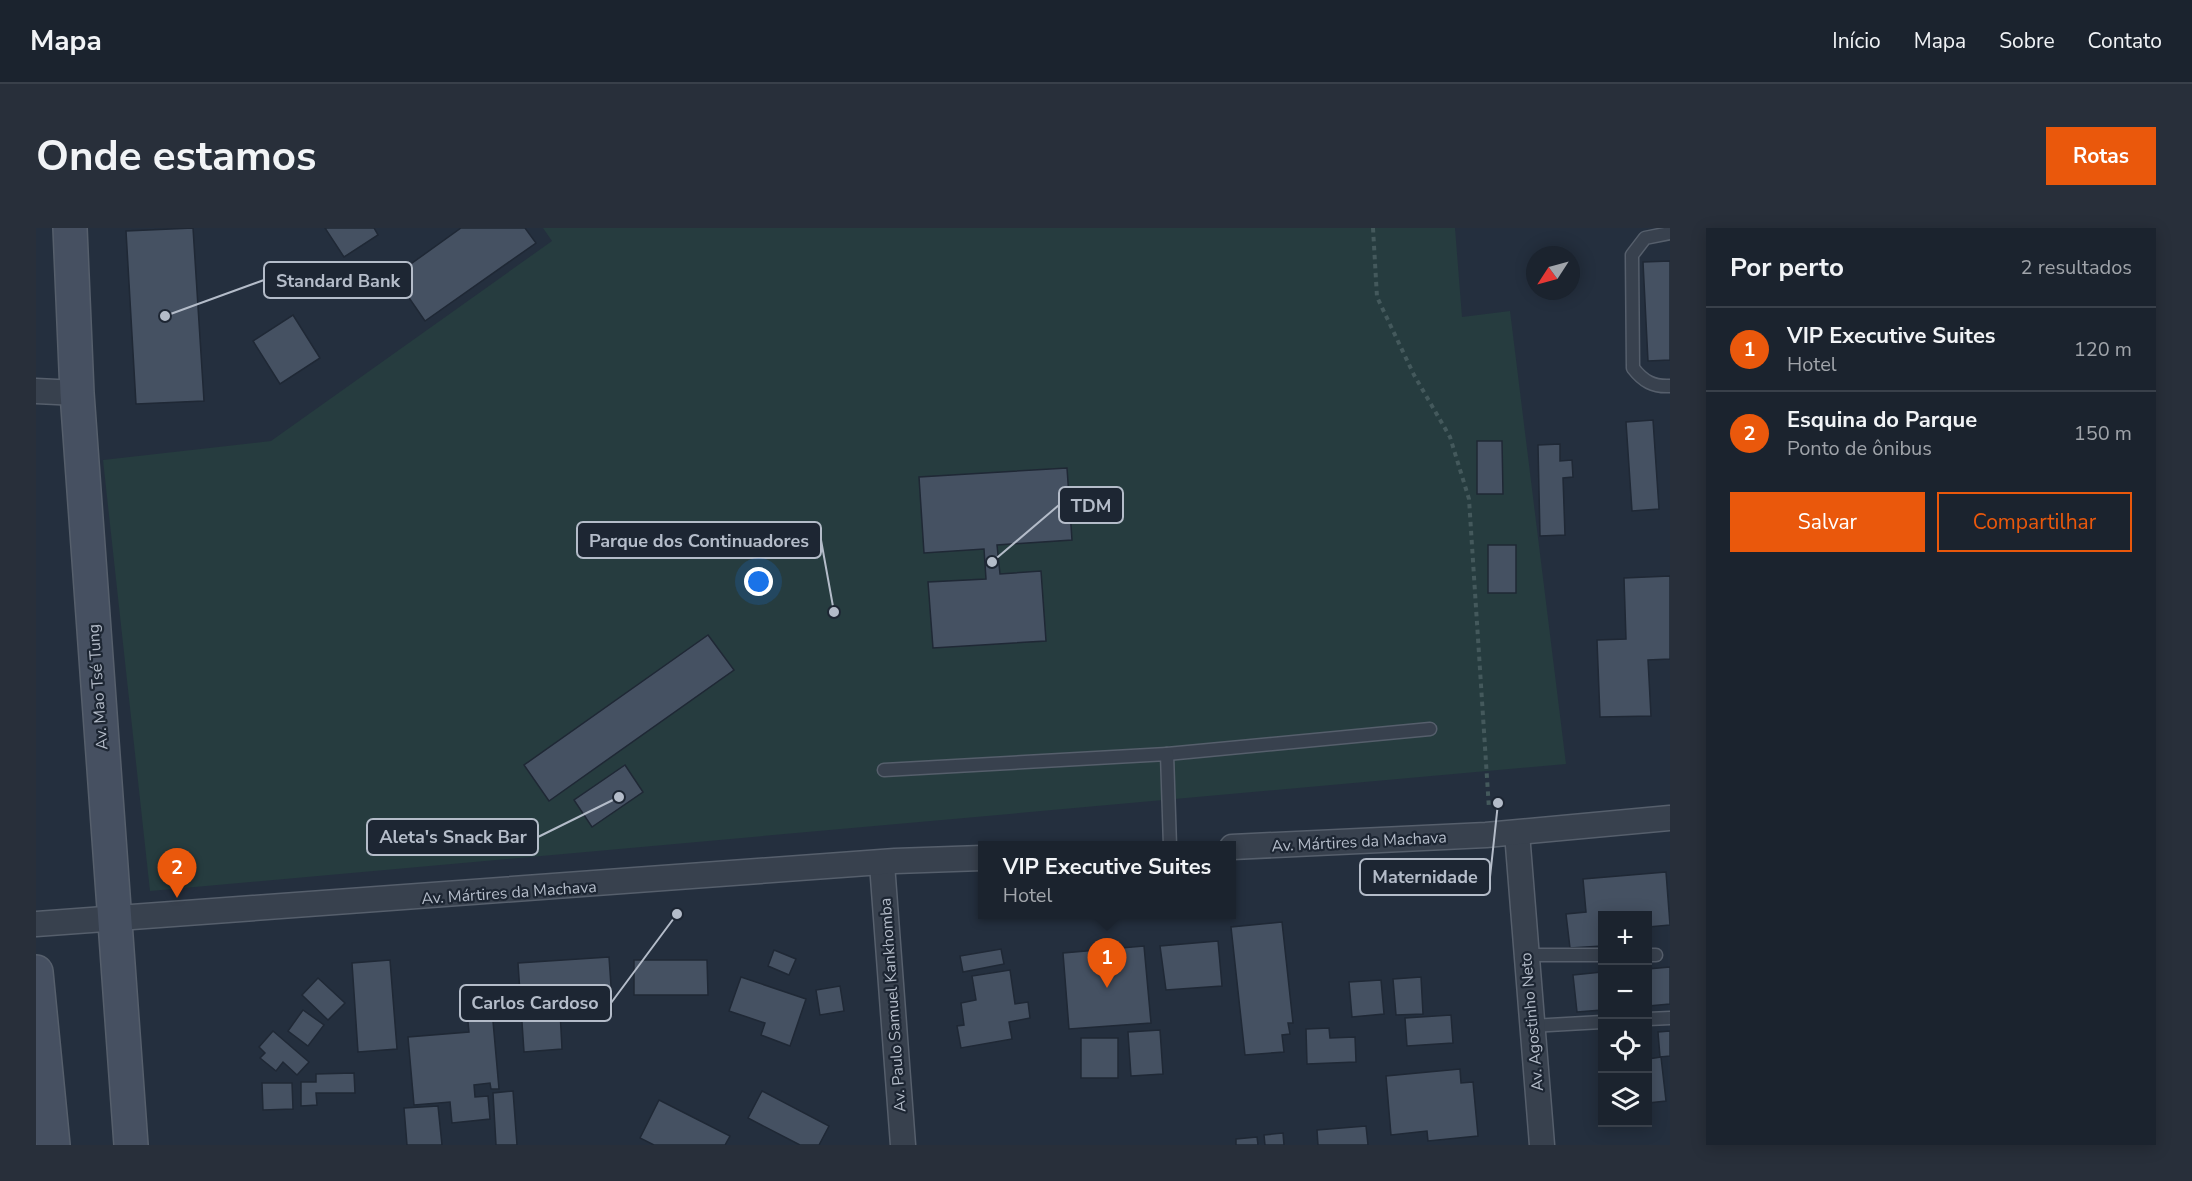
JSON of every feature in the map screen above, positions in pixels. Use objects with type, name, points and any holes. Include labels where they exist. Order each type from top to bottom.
[{"type":"main road","name":"Av. Mao Tsé Tung","points":[[70,228],[77,393],[113,920],[131,1145]]},
{"type":"main road","points":[[36,972],[53,1145]]},
{"type":"street","points":[[36,391],[77,393]]},
{"type":"street","name":"Av. Mártires da Machava","points":[[1236,847],[1489,835],[1670,818]]},
{"type":"street","name":"Av. Agostinho Neto","points":[[1517,833],[1542,1145]]},
{"type":"street","name":"Av. Mártires da Machava","points":[[36,924],[978,858]]},
{"type":"street","name":"Av. Paulo Samuel Kankhomba","points":[[882,864],[903,1145]]},
{"type":"lane","points":[[1670,233],[1645,238],[1632,255],[1633,368],[1641,378],[1655,386],[1670,386]]},
{"type":"lane","points":[[884,770],[1167,754],[1430,729]]},
{"type":"lane","points":[[1167,754],[1170,841]]},
{"type":"lane","points":[[1525,955],[1598,955]]},
{"type":"lane","points":[[1652,1019],[1670,1018]]},
{"type":"lane","points":[[1531,1026],[1598,1022]]},
{"type":"path","points":[[1373,228],[1377,297],[1414,375],[1450,437],[1469,499],[1489,835]]},
{"type":"green space","points":[[543,228],[1455,228],[1462,317],[1510,311],[1566,764],[150,891],[103,460],[271,441],[552,241]]},
{"type":"building","points":[[193,228],[204,401],[136,404],[126,231]]},
{"type":"building","points":[[325,228],[374,228],[378,235],[344,257]]},
{"type":"building","points":[[461,228],[525,228],[536,243],[425,321],[394,276]]},
{"type":"building","points":[[1670,261],[1670,360],[1648,361],[1643,262]]},
{"type":"building","points":[[293,315],[320,358],[280,384],[253,341]]},
{"type":"building","points":[[1653,420],[1659,509],[1632,511],[1626,422]]},
{"type":"building","points":[[1477,441],[1502,441],[1503,494],[1477,494]]},
{"type":"building","points":[[1560,444],[1560,461],[1572,460],[1573,477],[1563,478],[1565,535],[1540,536],[1538,445]]},
{"type":"building","points":[[1067,468],[1072,540],[997,545],[1000,574],[1041,571],[1046,641],[933,648],[928,582],[986,579],[984,549],[924,553],[919,477]]},
{"type":"building","points":[[1488,545],[1516,545],[1516,593],[1488,593]]},
{"type":"building","points":[[1670,576],[1670,659],[1648,660],[1651,716],[1600,717],[1597,640],[1626,639],[1624,578]]},
{"type":"building","points":[[708,635],[734,670],[549,801],[524,765]]},
{"type":"building","points":[[625,765],[643,792],[592,827],[574,800]]},
{"type":"building","points":[[1666,872],[1670,925],[1652,927],[1652,911],[1598,911],[1598,946],[1570,948],[1566,914],[1586,912],[1583,879]]},
{"type":"building","points":[[1282,922],[1293,1023],[1288,1023],[1290,1034],[1282,1035],[1284,1052],[1245,1055],[1231,927]]},
{"type":"building","points":[[1218,941],[1222,986],[1166,990],[1160,946]]},
{"type":"building","points":[[1144,946],[1151,1023],[1069,1029],[1063,953]]},
{"type":"building","points":[[1001,949],[1004,964],[963,972],[960,956]]},
{"type":"building","points":[[774,950],[796,959],[789,975],[768,966]]},
{"type":"building","points":[[609,957],[613,1015],[584,1017],[583,1010],[560,1011],[562,1049],[524,1052],[518,963]]},
{"type":"building","points":[[390,960],[397,1049],[358,1052],[352,963]]},
{"type":"building","points":[[634,960],[707,960],[708,995],[634,995]]},
{"type":"building","points":[[1670,967],[1670,1004],[1652,1006],[1652,969]]},
{"type":"building","points":[[1010,970],[1015,1004],[1028,1002],[1030,1018],[1009,1022],[1012,1039],[961,1048],[957,1026],[964,1025],[961,1003],[976,1000],[972,976]]},
{"type":"building","points":[[1598,972],[1598,1010],[1577,1012],[1573,975]]},
{"type":"building","points":[[741,977],[806,999],[790,1046],[761,1035],[765,1023],[729,1011]]},
{"type":"building","points":[[1421,977],[1423,1014],[1396,1015],[1393,979]]},
{"type":"building","points":[[318,978],[345,1003],[328,1020],[302,995]]},
{"type":"building","points":[[1381,980],[1384,1014],[1352,1017],[1349,982]]},
{"type":"building","points":[[840,986],[844,1011],[820,1015],[816,990]]},
{"type":"building","points":[[303,1010],[324,1025],[308,1046],[288,1031]]},
{"type":"building","points":[[492,1010],[499,1089],[491,1089],[490,1083],[474,1085],[475,1097],[488,1096],[490,1119],[452,1123],[450,1102],[414,1105],[408,1037],[469,1032],[467,1012]]},
{"type":"building","points":[[1451,1015],[1453,1043],[1407,1046],[1405,1018]]},
{"type":"building","points":[[1329,1028],[1330,1038],[1355,1037],[1356,1062],[1307,1064],[1306,1029]]},
{"type":"building","points":[[1160,1030],[1163,1074],[1131,1076],[1128,1032]]},
{"type":"building","points":[[273,1031],[309,1062],[297,1075],[283,1062],[276,1071],[260,1058],[265,1053],[259,1047]]},
{"type":"building","points":[[1670,1031],[1670,1056],[1660,1057],[1658,1032]]},
{"type":"building","points":[[1081,1038],[1118,1038],[1118,1078],[1081,1078]]},
{"type":"building","points":[[1661,1057],[1666,1101],[1652,1103],[1652,1058]]},
{"type":"building","points":[[1460,1069],[1461,1083],[1473,1082],[1478,1136],[1428,1141],[1427,1131],[1391,1135],[1386,1076]]},
{"type":"building","points":[[354,1073],[355,1093],[316,1093],[317,1105],[301,1106],[301,1082],[316,1082],[316,1074]]},
{"type":"building","points":[[262,1083],[292,1083],[293,1109],[263,1110]]},
{"type":"building","points":[[513,1091],[517,1145],[496,1145],[493,1093]]},
{"type":"building","points":[[762,1091],[829,1126],[819,1145],[800,1145],[748,1118]]},
{"type":"building","points":[[659,1100],[730,1136],[725,1145],[654,1145],[640,1138]]},
{"type":"building","points":[[438,1106],[442,1145],[407,1145],[404,1108]]},
{"type":"building","points":[[1366,1126],[1368,1145],[1318,1145],[1317,1130]]},
{"type":"building","points":[[1283,1133],[1284,1145],[1265,1145],[1264,1135]]},
{"type":"building","points":[[1257,1137],[1258,1145],[1236,1145],[1236,1139]]},
{"type":"place","name":"Standard Bank","points":[[165,316]]},
{"type":"place","name":"TDM","points":[[992,562]]},
{"type":"place","name":"Parque dos Continuadores","points":[[834,612]]},
{"type":"place","name":"Aleta's Snack Bar","points":[[619,797]]},
{"type":"place","name":"Maternidade","points":[[1498,803]]},
{"type":"place","name":"Esquina do Parque","points":[[177,898]]},
{"type":"place","name":"Carlos Cardoso","points":[[677,914]]},
{"type":"place","name":"VIP Executive Suites","points":[[1107,988]]}]
